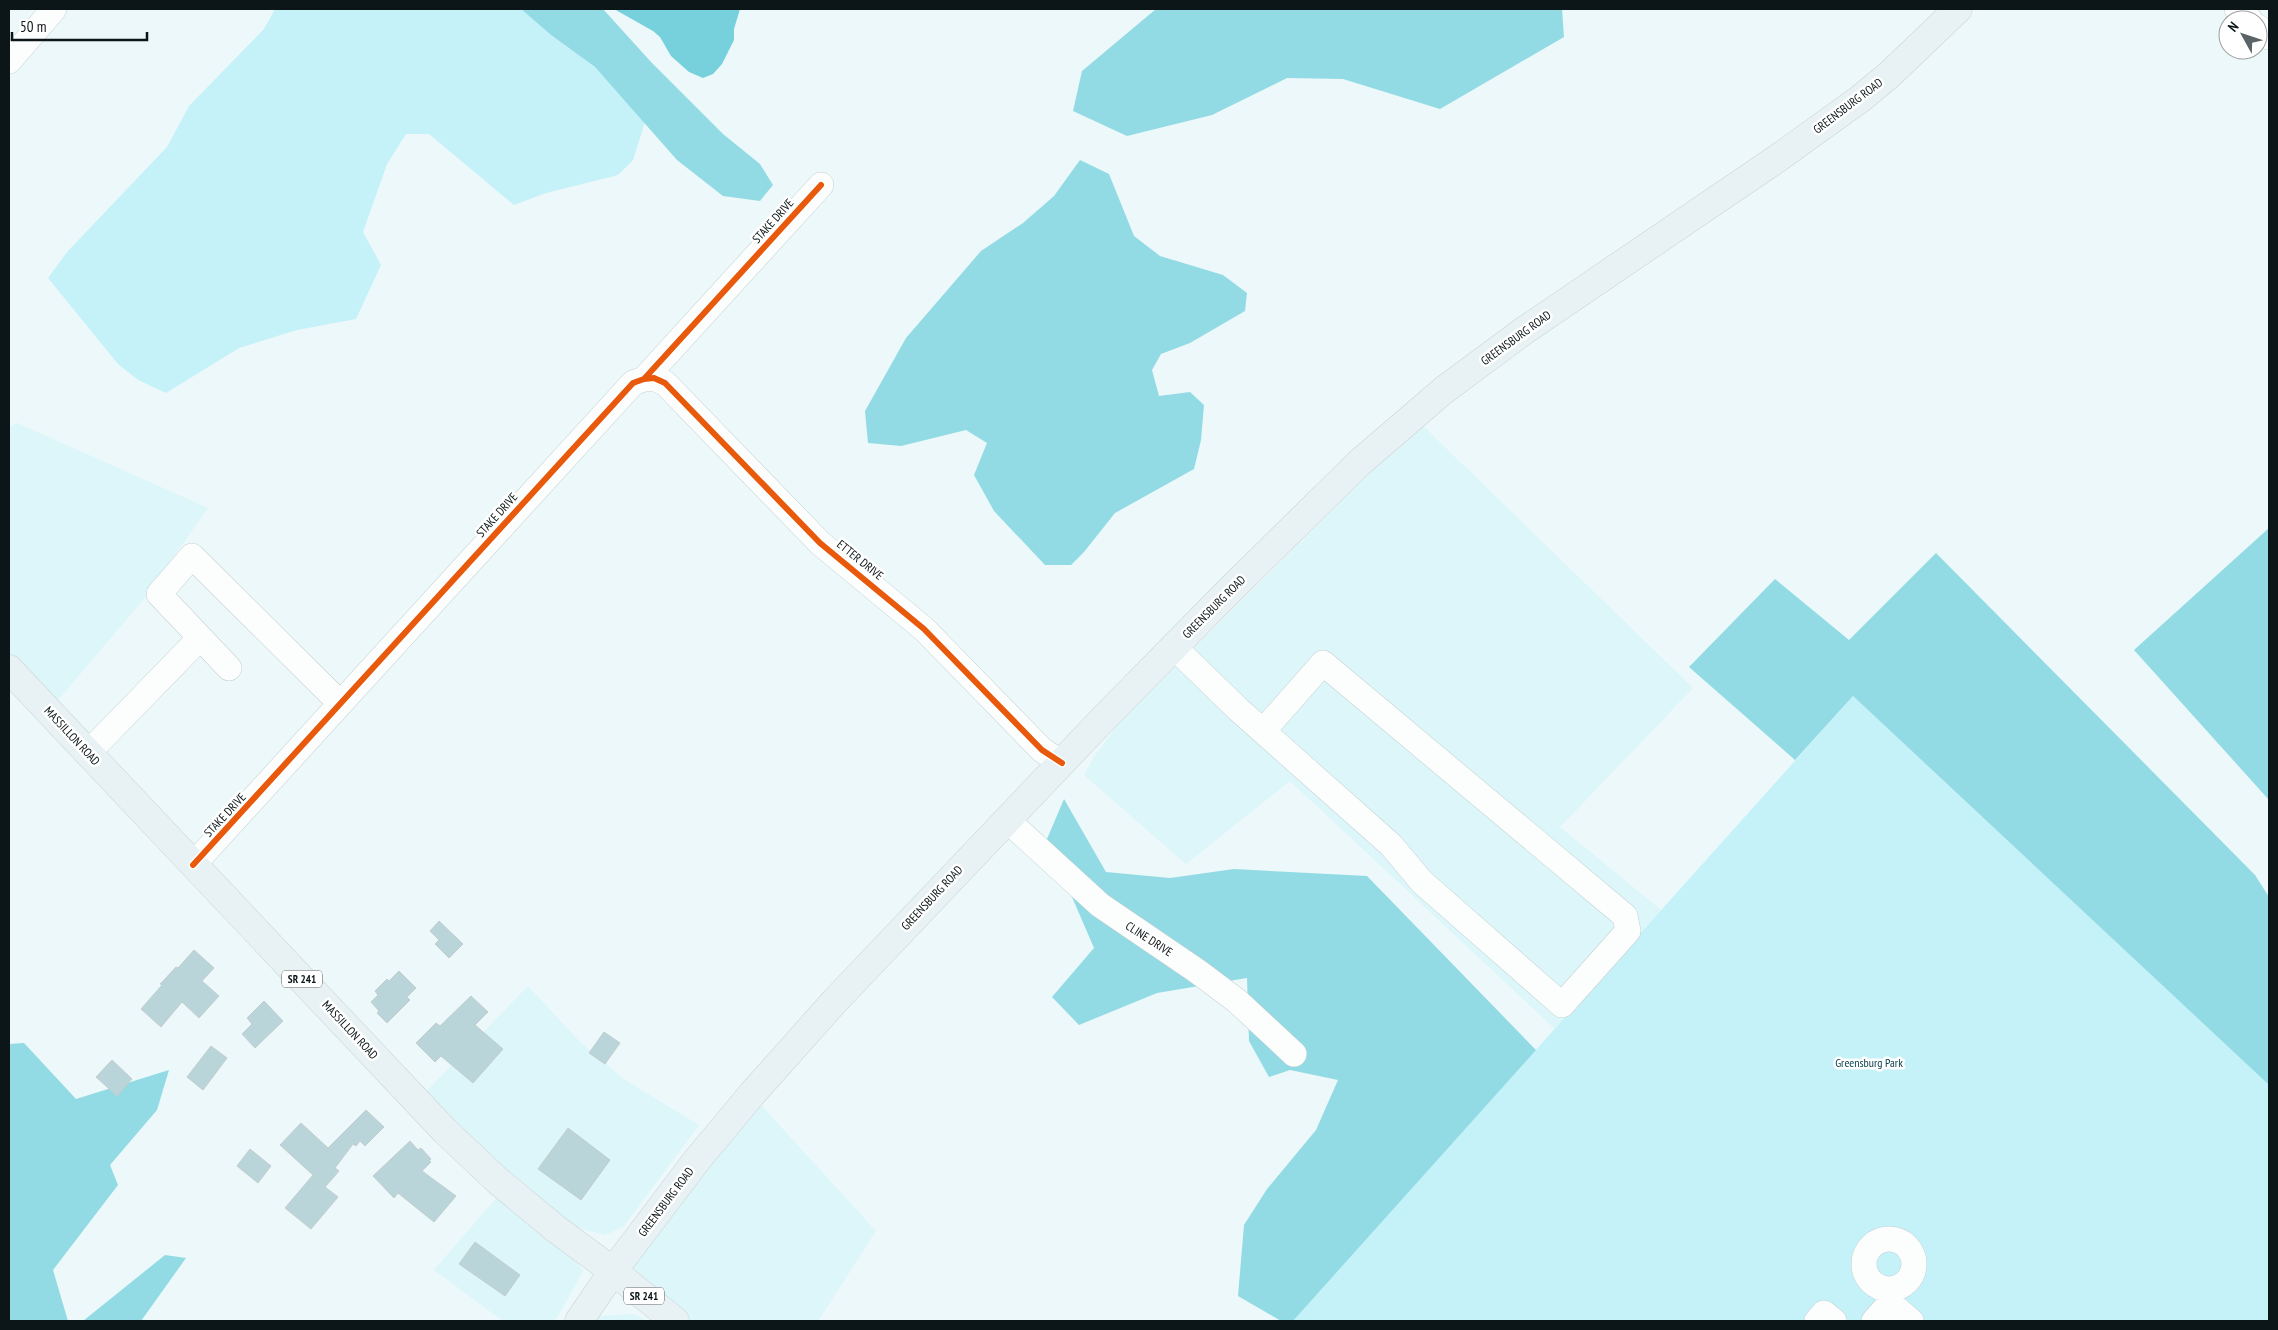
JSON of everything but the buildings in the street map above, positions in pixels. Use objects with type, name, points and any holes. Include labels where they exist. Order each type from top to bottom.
[{"type":"main road","name":"GREENSBURG ROAD","points":[[579,1321],[613,1271],[697,1160],[752,1094],[840,995],[1174,646],[1359,463],[1444,390],[1525,330],[1778,158],[1860,99],[1916,50],[1958,9]]},
{"type":"main road","name":"MASSILLON ROAD","points":[[9,669],[445,1131],[498,1181],[675,1321]]},
{"type":"street","points":[[9,61],[54,9]]},
{"type":"street","name":"STAKE DRIVE","points":[[193,865],[300,750],[340,703],[632,383],[644,379],[821,185]]},
{"type":"street","name":"ETTER DRIVE","points":[[644,379],[654,378],[665,383],[820,543],[924,629],[1042,750],[1062,763]]},
{"type":"street","points":[[229,668],[159,594],[192,556],[340,703]]},
{"type":"street","points":[[88,753],[200,638]]},
{"type":"street","points":[[1174,646],[1264,731],[1390,844],[1422,882],[1562,1005],[1628,931],[1625,916],[1323,663],[1264,731]]},
{"type":"street","name":"CLINE DRIVE","points":[[1007,820],[1100,905],[1230,996],[1294,1054]]},
{"type":"street","points":[[1885,1305],[1911,1321]]},
{"type":"street","points":[[1817,1321],[1824,1313],[1834,1321]]},
{"type":"shaded area","points":[[521,9],[603,9],[651,62],[723,134],[760,164],[773,185],[760,201],[723,196],[677,160],[595,67],[551,35]]},
{"type":"shaded area","points":[[614,9],[740,9],[734,29],[734,40],[722,64],[713,74],[703,78],[689,72],[671,56],[660,37],[653,31]]},
{"type":"shaded area","points":[[1156,9],[1562,9],[1564,37],[1440,109],[1343,79],[1287,78],[1212,115],[1127,136],[1073,111],[1082,71]]},
{"type":"shaded area","points":[[1080,160],[1109,174],[1134,236],[1160,256],[1223,275],[1247,293],[1245,311],[1190,343],[1161,354],[1152,370],[1159,396],[1190,392],[1204,405],[1201,440],[1194,469],[1115,513],[1084,552],[1071,565],[1045,565],[994,511],[974,475],[987,443],[966,430],[901,446],[868,443],[865,411],[906,338],[981,251],[1023,223],[1054,196]]},
{"type":"shaded area","points":[[17,423],[208,508],[143,600],[53,706],[9,658],[9,427]]},
{"type":"shaded area","points":[[1420,423],[1693,688],[1560,827],[1661,910],[1555,1029],[1290,781],[1186,864],[1084,775],[1094,757],[1119,723]]},
{"type":"shaded area","points":[[2269,528],[2269,800],[2134,650]]},
{"type":"shaded area","points":[[1936,553],[2255,875],[2269,897],[2269,1085],[1853,696],[1795,760],[1689,667],[1775,579],[1849,640]]},
{"type":"shaded area","points":[[1064,799],[1106,872],[1170,878],[1234,869],[1367,876],[1536,1050],[1293,1321],[1281,1321],[1238,1296],[1244,1225],[1267,1189],[1316,1130],[1338,1080],[1290,1070],[1269,1077],[1249,1041],[1247,978],[1157,993],[1079,1025],[1052,997],[1094,948],[1047,839]]},
{"type":"shaded area","points":[[528,986],[581,1043],[625,1080],[699,1125],[623,1227],[605,1235],[567,1225],[467,1135],[426,1092]]},
{"type":"shaded area","points":[[24,1043],[76,1099],[169,1070],[157,1110],[110,1165],[118,1185],[53,1270],[68,1321],[9,1321],[9,1044]]},
{"type":"shaded area","points":[[759,1103],[876,1231],[818,1321],[690,1321],[621,1269]]},
{"type":"shaded area","points":[[499,1195],[563,1241],[583,1271],[555,1321],[503,1321],[434,1270]]},
{"type":"shaded area","points":[[165,1255],[186,1258],[141,1321],[83,1321]]},
{"type":"shaded area","points":[[634,1314],[646,1321],[593,1321],[600,1316]]},
{"type":"green space","points":[[275,9],[521,9],[551,35],[595,67],[645,122],[633,160],[618,175],[546,193],[514,205],[429,134],[406,134],[387,164],[363,232],[381,265],[356,319],[297,330],[239,348],[166,393],[138,380],[118,364],[48,278],[67,252],[167,147],[189,106],[264,29]]},
{"type":"green space","name":"Greensburg Park","points":[[1853,696],[2269,1085],[2269,1321],[1293,1321]]},
{"type":"cycle path","points":[[193,865],[633,383],[644,379],[821,185]]},
{"type":"cycle path","points":[[644,379],[654,378],[665,383],[820,543],[924,629],[1042,750],[1062,763]]}]
